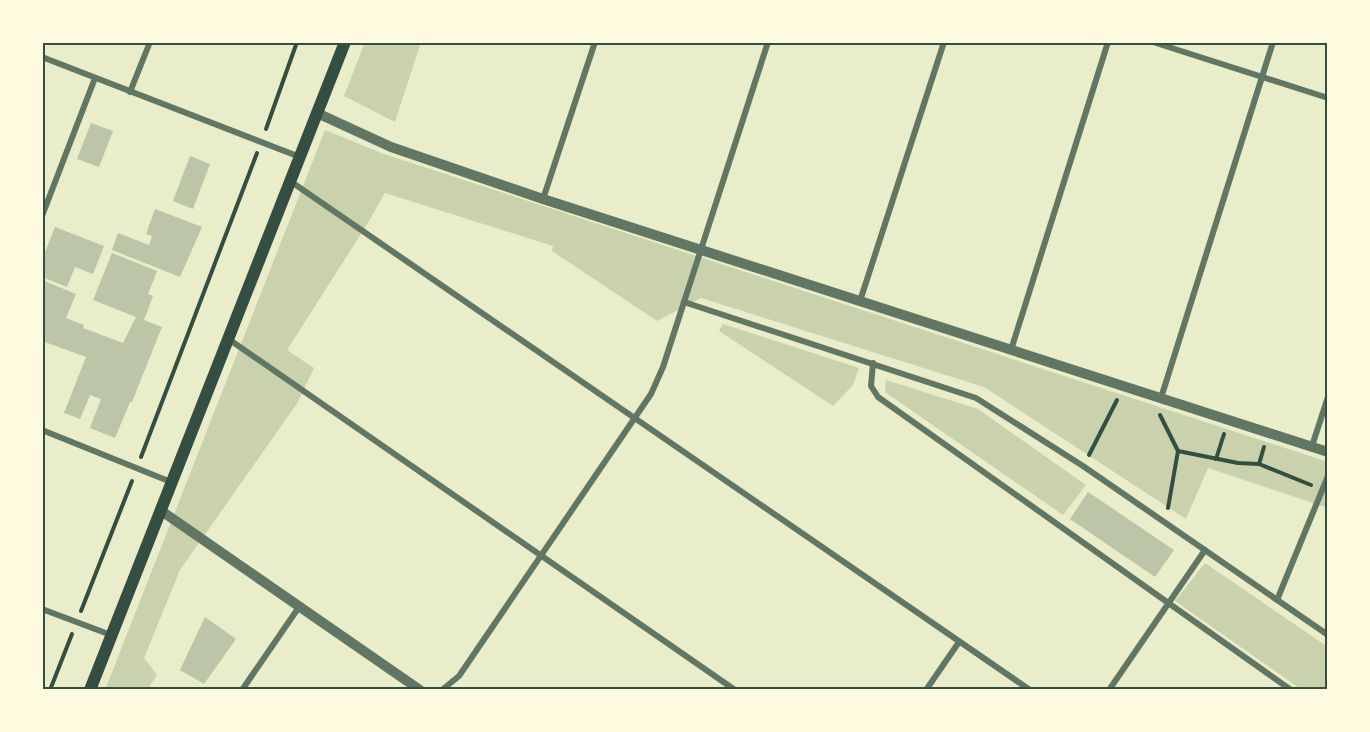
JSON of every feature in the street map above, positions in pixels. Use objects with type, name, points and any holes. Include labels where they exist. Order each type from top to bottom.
[{"type":"main road","points":[[90,690],[345,42]]},
{"type":"street","points":[[130,92],[150,42]]},
{"type":"street","points":[[543,199],[595,42]]},
{"type":"street","points":[[442,690],[459,675],[651,394],[684,302],[768,42]]},
{"type":"street","points":[[861,301],[944,42]]},
{"type":"street","points":[[1011,350],[1108,42]]},
{"type":"street","points":[[1153,42],[1328,98]]},
{"type":"street","points":[[1161,398],[1273,42]]},
{"type":"street","points":[[42,57],[300,157]]},
{"type":"street","points":[[42,216],[95,78]]},
{"type":"street","points":[[317,113],[391,147],[543,199],[1328,452]]},
{"type":"street","points":[[290,182],[1029,690]]},
{"type":"street","points":[[684,302],[976,398],[1083,466],[1328,635]]},
{"type":"street","points":[[228,338],[735,690]]},
{"type":"street","points":[[873,363],[871,386],[878,397],[1291,690]]},
{"type":"street","points":[[1312,446],[1328,397]]},
{"type":"street","points":[[42,430],[171,482]]},
{"type":"street","points":[[1277,600],[1328,476]]},
{"type":"street","points":[[160,510],[420,690]]},
{"type":"street","points":[[1109,690],[1205,550]]},
{"type":"street","points":[[242,690],[299,607]]},
{"type":"street","points":[[42,609],[111,635]]},
{"type":"street","points":[[926,690],[959,642]]},
{"type":"path","points":[[50,690],[138,467],[297,42]]},
{"type":"path","points":[[1083,466],[1124,386]]},
{"type":"path","points":[[1161,398],[1160,415],[1178,451],[1166,523]]},
{"type":"path","points":[[1216,459],[1228,420]]},
{"type":"path","points":[[1178,451],[1216,459],[1259,464],[1322,490]]},
{"type":"green space","points":[[365,42],[421,42],[395,122],[344,96]]},
{"type":"green space","points":[[325,130],[384,154],[1328,462],[1328,508],[1208,468],[1186,519],[984,387],[701,298],[657,321],[552,251],[553,246],[385,193],[287,350],[314,368],[298,402],[180,570],[144,658],[157,675],[147,690],[105,690]]},
{"type":"green space","points":[[723,324],[859,368],[853,385],[833,406],[719,331]]},
{"type":"green space","points":[[886,380],[978,409],[1086,485],[1063,515],[885,392]]},
{"type":"green space","points":[[1205,563],[1328,647],[1328,690],[1302,690],[1175,601]]},
{"type":"building","points":[[91,123],[113,131],[99,167],[77,159]]},
{"type":"building","points":[[190,156],[210,164],[193,209],[173,201]]},
{"type":"building","points":[[155,209],[202,227],[180,277],[112,250],[118,233],[149,245],[152,236],[146,234]]},
{"type":"building","points":[[55,227],[104,246],[93,274],[75,267],[67,287],[42,277],[42,260]]},
{"type":"building","points":[[112,253],[157,271],[148,294],[153,296],[144,320],[162,327],[115,438],[90,428],[101,399],[90,395],[80,419],[64,413],[86,357],[42,341],[42,280],[76,294],[66,318],[84,325],[83,328],[123,343],[136,317],[93,300]]},
{"type":"building","points":[[1088,492],[1174,550],[1155,577],[1070,519]]},
{"type":"building","points":[[205,617],[236,639],[204,684],[180,670]]}]
